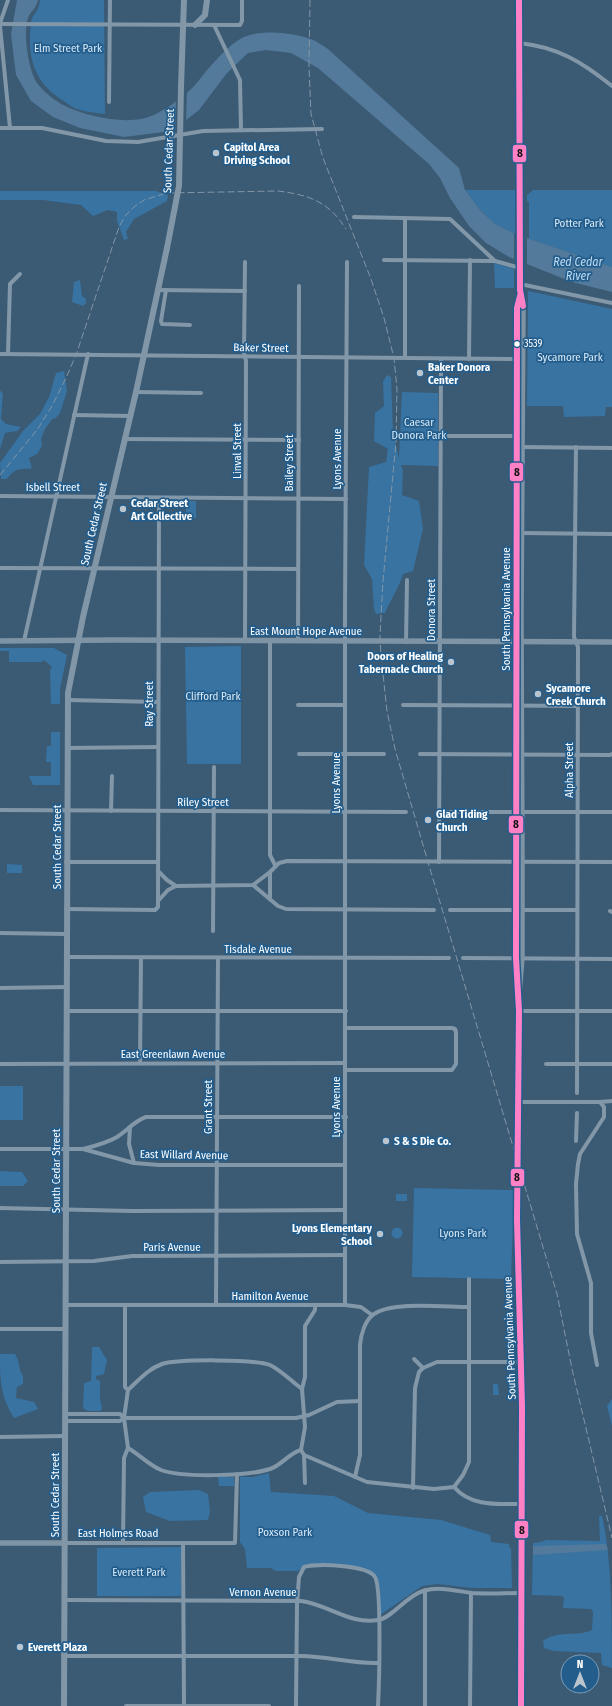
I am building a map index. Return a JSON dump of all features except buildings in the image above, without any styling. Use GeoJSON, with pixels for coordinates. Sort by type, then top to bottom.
{"type":"FeatureCollection","features":[{"type":"Feature","properties":{"kind":"main road","name":"South Cedar Street"},"geometry":{"type":"LineString","coordinates":[[64,1706],[66,862],[68,700],[70,680],[78,641],[144,356],[179,186],[184,0]]}},
{"type":"Feature","properties":{"kind":"main road"},"geometry":{"type":"LineString","coordinates":[[195,25],[206,15],[207,0]]}},
{"type":"Feature","properties":{"kind":"main road","name":"South Pennsylvania Avenue"},"geometry":{"type":"LineString","coordinates":[[519,0],[521,236],[520,296],[517,308],[520,359],[518,642],[520,706],[519,1119],[517,1254],[521,1362],[521,1706]]}},
{"type":"Feature","properties":{"kind":"main road","name":"East Mount Hope Avenue"},"geometry":{"type":"LineString","coordinates":[[0,641],[612,642]]}},
{"type":"Feature","properties":{"kind":"main road","name":"East Holmes Road"},"geometry":{"type":"LineString","coordinates":[[0,1543],[64,1543]]}},
{"type":"Feature","properties":{"kind":"street"},"geometry":{"type":"LineString","coordinates":[[8,0],[0,24],[10,128]]}},
{"type":"Feature","properties":{"kind":"street"},"geometry":{"type":"LineString","coordinates":[[109,102],[110,0]]}},
{"type":"Feature","properties":{"kind":"street"},"geometry":{"type":"LineString","coordinates":[[0,24],[240,25],[242,18],[242,0]]}},
{"type":"Feature","properties":{"kind":"street"},"geometry":{"type":"LineString","coordinates":[[214,25],[241,86],[241,130]]}},
{"type":"Feature","properties":{"kind":"street"},"geometry":{"type":"LineString","coordinates":[[519,43],[559,52],[586,65],[612,86]]}},
{"type":"Feature","properties":{"kind":"street"},"geometry":{"type":"LineString","coordinates":[[0,128],[42,128],[106,141],[130,142],[155,140],[197,131],[322,129]]}},
{"type":"Feature","properties":{"kind":"street"},"geometry":{"type":"LineString","coordinates":[[354,218],[450,219],[495,261]]}},
{"type":"Feature","properties":{"kind":"street"},"geometry":{"type":"LineString","coordinates":[[404,358],[406,218]]}},
{"type":"Feature","properties":{"kind":"street"},"geometry":{"type":"LineString","coordinates":[[384,260],[470,260],[495,261],[520,265]]}},
{"type":"Feature","properties":{"kind":"street"},"geometry":{"type":"LineString","coordinates":[[469,359],[470,260]]}},
{"type":"Feature","properties":{"kind":"street","name":"Linval Street"},"geometry":{"type":"LineString","coordinates":[[245,262],[245,641]]}},
{"type":"Feature","properties":{"kind":"street","name":"Lyons Avenue"},"geometry":{"type":"LineString","coordinates":[[345,1305],[345,641],[347,262]]}},
{"type":"Feature","properties":{"kind":"street"},"geometry":{"type":"LineString","coordinates":[[8,354],[10,284],[20,274]]}},
{"type":"Feature","properties":{"kind":"street"},"geometry":{"type":"LineString","coordinates":[[520,284],[612,303]]}},
{"type":"Feature","properties":{"kind":"street","name":"Bailey Street"},"geometry":{"type":"LineString","coordinates":[[298,641],[299,286]]}},
{"type":"Feature","properties":{"kind":"street"},"geometry":{"type":"LineString","coordinates":[[157,290],[245,291]]}},
{"type":"Feature","properties":{"kind":"street"},"geometry":{"type":"LineString","coordinates":[[166,290],[161,320],[162,324],[190,325]]}},
{"type":"Feature","properties":{"kind":"street","name":"Baker Street"},"geometry":{"type":"LineString","coordinates":[[0,354],[520,359]]}},
{"type":"Feature","properties":{"kind":"street"},"geometry":{"type":"LineString","coordinates":[[24,641],[88,354]]}},
{"type":"Feature","properties":{"kind":"street","name":"Donora Street"},"geometry":{"type":"LineString","coordinates":[[439,862],[441,358]]}},
{"type":"Feature","properties":{"kind":"street"},"geometry":{"type":"LineString","coordinates":[[136,392],[201,393]]}},
{"type":"Feature","properties":{"kind":"street"},"geometry":{"type":"LineString","coordinates":[[74,415],[130,416]]}},
{"type":"Feature","properties":{"kind":"street"},"geometry":{"type":"LineString","coordinates":[[441,436],[519,436]]}},
{"type":"Feature","properties":{"kind":"street"},"geometry":{"type":"LineString","coordinates":[[124,439],[299,440]]}},
{"type":"Feature","properties":{"kind":"street"},"geometry":{"type":"LineString","coordinates":[[519,447],[612,448]]}},
{"type":"Feature","properties":{"kind":"street","name":"Alpha Street"},"geometry":{"type":"LineString","coordinates":[[576,447],[574,637],[578,647],[577,1093]]}},
{"type":"Feature","properties":{"kind":"street","name":"Isbell Street"},"geometry":{"type":"LineString","coordinates":[[0,496],[346,500]]}},
{"type":"Feature","properties":{"kind":"street","name":"Ray Street"},"geometry":{"type":"LineString","coordinates":[[66,909],[157,909],[159,498]]}},
{"type":"Feature","properties":{"kind":"street"},"geometry":{"type":"LineString","coordinates":[[519,533],[612,534]]}},
{"type":"Feature","properties":{"kind":"street"},"geometry":{"type":"LineString","coordinates":[[0,568],[298,569]]}},
{"type":"Feature","properties":{"kind":"street"},"geometry":{"type":"LineString","coordinates":[[406,642],[407,580]]}},
{"type":"Feature","properties":{"kind":"street"},"geometry":{"type":"LineString","coordinates":[[270,642],[270,855],[275,865]]}},
{"type":"Feature","properties":{"kind":"street"},"geometry":{"type":"LineString","coordinates":[[68,700],[158,702]]}},
{"type":"Feature","properties":{"kind":"street"},"geometry":{"type":"LineString","coordinates":[[298,705],[345,705]]}},
{"type":"Feature","properties":{"kind":"street"},"geometry":{"type":"LineString","coordinates":[[403,705],[578,706]]}},
{"type":"Feature","properties":{"kind":"street"},"geometry":{"type":"LineString","coordinates":[[67,748],[158,747]]}},
{"type":"Feature","properties":{"kind":"street"},"geometry":{"type":"LineString","coordinates":[[299,754],[384,754]]}},
{"type":"Feature","properties":{"kind":"street"},"geometry":{"type":"LineString","coordinates":[[420,754],[612,754]]}},
{"type":"Feature","properties":{"kind":"street"},"geometry":{"type":"LineString","coordinates":[[213,931],[214,767]]}},
{"type":"Feature","properties":{"kind":"street"},"geometry":{"type":"LineString","coordinates":[[111,811],[112,776]]}},
{"type":"Feature","properties":{"kind":"street","name":"Riley Street"},"geometry":{"type":"LineString","coordinates":[[0,810],[406,812]]}},
{"type":"Feature","properties":{"kind":"street"},"geometry":{"type":"LineString","coordinates":[[439,812],[612,812]]}},
{"type":"Feature","properties":{"kind":"street"},"geometry":{"type":"LineString","coordinates":[[158,901],[168,890],[176,886],[253,885],[270,872],[275,865],[287,861],[612,862]]}},
{"type":"Feature","properties":{"kind":"street"},"geometry":{"type":"LineString","coordinates":[[66,862],[158,862]]}},
{"type":"Feature","properties":{"kind":"street"},"geometry":{"type":"LineString","coordinates":[[158,871],[176,886]]}},
{"type":"Feature","properties":{"kind":"street"},"geometry":{"type":"LineString","coordinates":[[270,872],[270,899]]}},
{"type":"Feature","properties":{"kind":"street"},"geometry":{"type":"LineString","coordinates":[[253,885],[278,906],[286,909],[434,910]]}},
{"type":"Feature","properties":{"kind":"street"},"geometry":{"type":"LineString","coordinates":[[450,910],[577,910]]}},
{"type":"Feature","properties":{"kind":"street"},"geometry":{"type":"LineString","coordinates":[[0,934],[66,934]]}},
{"type":"Feature","properties":{"kind":"street","name":"Tisdale Avenue"},"geometry":{"type":"LineString","coordinates":[[66,957],[449,958]]}},
{"type":"Feature","properties":{"kind":"street"},"geometry":{"type":"LineString","coordinates":[[140,1063],[141,958]]}},
{"type":"Feature","properties":{"kind":"street","name":"Grant Street"},"geometry":{"type":"LineString","coordinates":[[216,1304],[218,958]]}},
{"type":"Feature","properties":{"kind":"street"},"geometry":{"type":"LineString","coordinates":[[463,958],[612,959]]}},
{"type":"Feature","properties":{"kind":"street"},"geometry":{"type":"LineString","coordinates":[[0,988],[66,987]]}},
{"type":"Feature","properties":{"kind":"street"},"geometry":{"type":"LineString","coordinates":[[66,1011],[346,1011]]}},
{"type":"Feature","properties":{"kind":"street"},"geometry":{"type":"LineString","coordinates":[[519,1011],[612,1011]]}},
{"type":"Feature","properties":{"kind":"street"},"geometry":{"type":"LineString","coordinates":[[346,1028],[455,1029],[456,1032],[455,1067],[452,1070],[346,1070]]}},
{"type":"Feature","properties":{"kind":"street","name":"East Greenlawn Avenue"},"geometry":{"type":"LineString","coordinates":[[0,1064],[346,1063]]}},
{"type":"Feature","properties":{"kind":"street"},"geometry":{"type":"LineString","coordinates":[[546,1064],[612,1064]]}},
{"type":"Feature","properties":{"kind":"street"},"geometry":{"type":"LineString","coordinates":[[518,1102],[612,1101]]}},
{"type":"Feature","properties":{"kind":"street"},"geometry":{"type":"LineString","coordinates":[[598,1365],[591,1333],[591,1283],[577,1234],[576,1184],[580,1154],[604,1117],[604,1107],[600,1102]]}},
{"type":"Feature","properties":{"kind":"street"},"geometry":{"type":"LineString","coordinates":[[576,1141],[577,1112]]}},
{"type":"Feature","properties":{"kind":"street"},"geometry":{"type":"LineString","coordinates":[[83,1149],[110,1140],[130,1127],[136,1120],[146,1117],[346,1117]]}},
{"type":"Feature","properties":{"kind":"street"},"geometry":{"type":"LineString","coordinates":[[130,1127],[129,1144],[134,1163]]}},
{"type":"Feature","properties":{"kind":"street","name":"East Willard Avenue"},"geometry":{"type":"LineString","coordinates":[[0,1149],[83,1149],[134,1163],[159,1165],[345,1165]]}},
{"type":"Feature","properties":{"kind":"street"},"geometry":{"type":"LineString","coordinates":[[0,1208],[345,1210]]}},
{"type":"Feature","properties":{"kind":"street","name":"Paris Avenue"},"geometry":{"type":"LineString","coordinates":[[0,1262],[104,1261],[132,1256],[344,1255]]}},
{"type":"Feature","properties":{"kind":"street"},"geometry":{"type":"LineString","coordinates":[[304,1455],[355,1477],[382,1484],[434,1489],[454,1487],[463,1475],[469,1462],[469,1279]]}},
{"type":"Feature","properties":{"kind":"street","name":"Hamilton Avenue"},"geometry":{"type":"LineString","coordinates":[[65,1305],[345,1305],[361,1307],[372,1315]]}},
{"type":"Feature","properties":{"kind":"street"},"geometry":{"type":"LineString","coordinates":[[125,1305],[124,1387],[128,1390]]}},
{"type":"Feature","properties":{"kind":"street"},"geometry":{"type":"LineString","coordinates":[[305,1483],[304,1455],[301,1450],[305,1427],[302,1389],[305,1377],[305,1326],[315,1310],[316,1305]]}},
{"type":"Feature","properties":{"kind":"street"},"geometry":{"type":"LineString","coordinates":[[355,1477],[360,1455],[360,1339],[364,1328],[372,1315],[393,1307],[469,1307]]}},
{"type":"Feature","properties":{"kind":"street"},"geometry":{"type":"LineString","coordinates":[[0,1328],[65,1329]]}},
{"type":"Feature","properties":{"kind":"street"},"geometry":{"type":"LineString","coordinates":[[414,1359],[423,1368]]}},
{"type":"Feature","properties":{"kind":"street"},"geometry":{"type":"LineString","coordinates":[[123,1543],[124,1458],[128,1448],[124,1418],[128,1390],[153,1368],[162,1364],[179,1361],[251,1361],[264,1363],[277,1369],[302,1389]]}},
{"type":"Feature","properties":{"kind":"street"},"geometry":{"type":"LineString","coordinates":[[413,1488],[415,1388],[417,1377],[423,1368],[436,1362],[521,1362]]}},
{"type":"Feature","properties":{"kind":"street"},"geometry":{"type":"LineString","coordinates":[[65,1417],[120,1421],[124,1418],[296,1418],[305,1416],[337,1402],[360,1401]]}},
{"type":"Feature","properties":{"kind":"street"},"geometry":{"type":"LineString","coordinates":[[65,1417],[120,1414],[124,1418]]}},
{"type":"Feature","properties":{"kind":"street"},"geometry":{"type":"LineString","coordinates":[[0,1436],[65,1436]]}},
{"type":"Feature","properties":{"kind":"street"},"geometry":{"type":"LineString","coordinates":[[128,1448],[155,1467],[175,1474],[254,1473],[275,1467],[292,1454],[301,1450]]}},
{"type":"Feature","properties":{"kind":"street","name":"East Holmes Road"},"geometry":{"type":"LineString","coordinates":[[64,1543],[235,1542],[237,1474]]}},
{"type":"Feature","properties":{"kind":"street"},"geometry":{"type":"LineString","coordinates":[[454,1487],[464,1496],[480,1502],[522,1504]]}},
{"type":"Feature","properties":{"kind":"street"},"geometry":{"type":"LineString","coordinates":[[183,1543],[184,1706]]}},
{"type":"Feature","properties":{"kind":"street"},"geometry":{"type":"LineString","coordinates":[[296,1706],[297,1600],[300,1572],[304,1567],[317,1565],[362,1569],[375,1577],[377,1588],[378,1620],[378,1706]]}},
{"type":"Feature","properties":{"kind":"street"},"geometry":{"type":"LineString","coordinates":[[378,1620],[386,1617],[411,1596],[425,1590],[443,1589],[471,1593],[521,1593]]}},
{"type":"Feature","properties":{"kind":"street"},"geometry":{"type":"LineString","coordinates":[[425,1590],[425,1706]]}},
{"type":"Feature","properties":{"kind":"street"},"geometry":{"type":"LineString","coordinates":[[470,1706],[471,1593]]}},
{"type":"Feature","properties":{"kind":"street","name":"Vernon Avenue"},"geometry":{"type":"LineString","coordinates":[[64,1600],[297,1600],[312,1603],[350,1618],[378,1620]]}},
{"type":"Feature","properties":{"kind":"street"},"geometry":{"type":"LineString","coordinates":[[63,1656],[296,1656],[326,1657],[362,1663],[378,1663]]}},
{"type":"Feature","properties":{"kind":"street"},"geometry":{"type":"LineString","coordinates":[[126,1706],[269,1706]]}},
{"type":"Feature","properties":{"kind":"green space","name":"Elm Street Park"},"geometry":{"type":"Polygon","coordinates":[[[40,0],[104,0],[105,114],[87,112],[74,108],[54,94],[45,86],[39,77],[34,68],[30,46],[30,34],[31,22],[40,0]]]}},
{"type":"Feature","properties":{"kind":"green space"},"geometry":{"type":"Polygon","coordinates":[[[465,190],[515,190],[515,234],[495,224],[481,211],[465,190]]]}},
{"type":"Feature","properties":{"kind":"green space","name":"Potter Park"},"geometry":{"type":"Polygon","coordinates":[[[533,190],[612,190],[612,267],[529,239],[529,202],[527,201],[527,195],[533,190]]]}},
{"type":"Feature","properties":{"kind":"green space"},"geometry":{"type":"Polygon","coordinates":[[[0,191],[156,191],[168,195],[167,201],[134,219],[126,232],[128,239],[124,240],[117,221],[117,212],[108,210],[93,216],[81,205],[43,200],[0,200],[0,191]]]}},
{"type":"Feature","properties":{"kind":"green space"},"geometry":{"type":"Polygon","coordinates":[[[494,263],[514,269],[514,288],[495,288],[494,263]]]}},
{"type":"Feature","properties":{"kind":"green space"},"geometry":{"type":"Polygon","coordinates":[[[80,280],[82,296],[86,299],[86,303],[83,306],[72,302],[74,282],[80,280]]]}},
{"type":"Feature","properties":{"kind":"green space","name":"Sycamore Park"},"geometry":{"type":"Polygon","coordinates":[[[528,291],[612,309],[612,407],[606,407],[605,416],[564,417],[563,406],[527,406],[528,291]]]}},
{"type":"Feature","properties":{"kind":"green space"},"geometry":{"type":"Polygon","coordinates":[[[64,371],[67,391],[60,413],[56,418],[52,419],[45,429],[41,439],[42,446],[37,454],[29,458],[32,468],[18,470],[11,474],[7,479],[1,479],[0,463],[23,431],[40,414],[49,397],[56,373],[64,371]]]}},
{"type":"Feature","properties":{"kind":"green space","name":"Caesar Donora Park"},"geometry":{"type":"Polygon","coordinates":[[[387,375],[391,377],[393,433],[399,458],[402,392],[438,393],[438,466],[401,465],[403,471],[402,495],[419,501],[423,529],[413,571],[403,574],[385,613],[376,614],[374,609],[372,579],[364,565],[369,467],[386,462],[388,449],[374,441],[375,413],[384,406],[383,382],[387,375]]]}},
{"type":"Feature","properties":{"kind":"green space"},"geometry":{"type":"Polygon","coordinates":[[[0,390],[3,394],[1,419],[6,424],[21,427],[17,431],[5,433],[0,449],[0,390]]]}},
{"type":"Feature","properties":{"kind":"green space"},"geometry":{"type":"Polygon","coordinates":[[[186,501],[196,501],[196,518],[186,518],[186,501]]]}},
{"type":"Feature","properties":{"kind":"green space","name":"Clifford Park"},"geometry":{"type":"Polygon","coordinates":[[[241,646],[241,764],[187,764],[185,647],[241,646]]]}},
{"type":"Feature","properties":{"kind":"green space"},"geometry":{"type":"Polygon","coordinates":[[[0,648],[54,648],[67,655],[60,689],[60,704],[51,704],[50,670],[52,667],[44,660],[42,662],[9,662],[9,651],[0,651],[0,648]]]}},
{"type":"Feature","properties":{"kind":"green space"},"geometry":{"type":"Polygon","coordinates":[[[51,732],[60,732],[60,785],[33,785],[29,776],[51,776],[51,762],[46,762],[47,746],[51,746],[51,732]]]}},
{"type":"Feature","properties":{"kind":"green space"},"geometry":{"type":"Polygon","coordinates":[[[7,864],[22,865],[22,873],[7,873],[7,864]]]}},
{"type":"Feature","properties":{"kind":"green space"},"geometry":{"type":"Polygon","coordinates":[[[0,1086],[23,1086],[23,1120],[0,1120],[0,1086]]]}},
{"type":"Feature","properties":{"kind":"green space"},"geometry":{"type":"Polygon","coordinates":[[[0,1171],[22,1172],[28,1181],[23,1186],[0,1186],[0,1171]]]}},
{"type":"Feature","properties":{"kind":"green space","name":"Lyons Park"},"geometry":{"type":"Polygon","coordinates":[[[414,1188],[514,1190],[511,1279],[412,1277],[414,1188]]]}},
{"type":"Feature","properties":{"kind":"green space"},"geometry":{"type":"Polygon","coordinates":[[[396,1194],[407,1194],[407,1201],[396,1201],[396,1194]]]}},
{"type":"Feature","properties":{"kind":"green space"},"geometry":{"type":"Polygon","coordinates":[[[395,1228],[399,1228],[401,1229],[401,1237],[395,1238],[392,1235],[392,1231],[395,1228]]]}},
{"type":"Feature","properties":{"kind":"green space"},"geometry":{"type":"Polygon","coordinates":[[[92,1347],[99,1347],[107,1360],[104,1374],[96,1376],[96,1379],[100,1381],[101,1411],[88,1411],[83,1408],[84,1383],[91,1381],[92,1347]]]}},
{"type":"Feature","properties":{"kind":"green space"},"geometry":{"type":"Polygon","coordinates":[[[0,1354],[15,1354],[23,1376],[23,1384],[17,1387],[16,1398],[34,1402],[38,1409],[14,1418],[9,1410],[3,1394],[0,1372],[0,1354]]]}},
{"type":"Feature","properties":{"kind":"green space"},"geometry":{"type":"Polygon","coordinates":[[[493,1384],[498,1384],[499,1395],[493,1395],[493,1384]]]}},
{"type":"Feature","properties":{"kind":"green space"},"geometry":{"type":"Polygon","coordinates":[[[612,1399],[612,1426],[607,1406],[612,1399]]]}},
{"type":"Feature","properties":{"kind":"green space","name":"Poxson Park"},"geometry":{"type":"Polygon","coordinates":[[[269,1473],[271,1492],[334,1496],[368,1513],[441,1520],[490,1535],[491,1542],[509,1544],[509,1547],[511,1548],[512,1588],[472,1588],[438,1584],[422,1586],[380,1615],[380,1595],[378,1582],[371,1572],[365,1569],[306,1565],[298,1571],[276,1571],[271,1568],[247,1568],[245,1549],[240,1542],[240,1477],[253,1477],[269,1473]]]}},
{"type":"Feature","properties":{"kind":"green space"},"geometry":{"type":"Polygon","coordinates":[[[218,1477],[234,1477],[234,1486],[219,1486],[218,1477]]]}},
{"type":"Feature","properties":{"kind":"green space"},"geometry":{"type":"Polygon","coordinates":[[[199,1490],[208,1494],[210,1512],[208,1520],[170,1521],[146,1512],[143,1497],[150,1492],[199,1490]]]}},
{"type":"Feature","properties":{"kind":"green space"},"geometry":{"type":"Polygon","coordinates":[[[599,1516],[602,1516],[610,1571],[612,1668],[602,1665],[601,1653],[554,1651],[544,1648],[543,1641],[548,1638],[592,1630],[593,1612],[591,1609],[563,1608],[564,1598],[562,1596],[532,1595],[533,1543],[546,1540],[600,1541],[599,1516]]]}},
{"type":"Feature","properties":{"kind":"green space","name":"Everett Park"},"geometry":{"type":"Polygon","coordinates":[[[181,1547],[181,1596],[97,1596],[97,1548],[181,1547]]]}},
{"type":"Feature","properties":{"kind":"water","name":"Red Cedar River"},"geometry":{"type":"Polygon","coordinates":[[[17,0],[38,0],[28,18],[26,33],[27,51],[31,69],[37,83],[57,102],[73,110],[102,118],[132,120],[154,115],[188,92],[222,54],[238,40],[244,37],[257,33],[282,33],[315,41],[328,49],[459,168],[465,190],[481,211],[495,224],[515,234],[612,267],[612,292],[572,282],[509,257],[486,243],[469,226],[450,198],[440,178],[429,164],[318,68],[291,53],[266,50],[248,53],[227,73],[199,110],[172,131],[124,137],[80,128],[53,117],[31,101],[16,75],[11,34],[17,0]]]}},
{"type":"Feature","properties":{"kind":"water"},"geometry":{"type":"Polygon","coordinates":[[[606,1544],[608,1550],[533,1555],[533,1546],[606,1544]]]}},
{"type":"Feature","properties":{"kind":"pier"},"geometry":{"type":"Polygon","coordinates":[[[187,90],[186,122],[175,131],[176,99],[187,90]]]}},
{"type":"Feature","properties":{"kind":"pier"},"geometry":{"type":"Polygon","coordinates":[[[514,233],[527,238],[527,265],[514,261],[514,233]]]}},
{"type":"Feature","properties":{"kind":"railway"},"geometry":{"type":"LineString","coordinates":[[310,0],[309,67],[311,114],[323,158],[371,279],[384,318],[394,358],[397,389],[396,442],[383,581],[380,635],[387,711],[395,749],[557,1294],[572,1369],[612,1538]]}},
{"type":"Feature","properties":{"kind":"railway"},"geometry":{"type":"LineString","coordinates":[[0,475],[37,430],[52,406],[76,355],[119,227],[125,216],[134,207],[144,200],[167,193],[278,191],[300,195],[318,201],[333,212],[346,229]]}},
{"type":"Feature","properties":{"kind":"transit line","name":"8"},"geometry":{"type":"LineString","coordinates":[[519,0],[520,290],[523,306]]}},
{"type":"Feature","properties":{"kind":"transit line","name":"8"},"geometry":{"type":"LineString","coordinates":[[520,296],[517,308],[516,958],[519,1011],[517,1219],[522,1406],[521,1706]]}},
{"type":"Feature","properties":{"kind":"place","name":"Capitol Area Driving School"},"geometry":{"type":"Point","coordinates":[216,153]}},
{"type":"Feature","properties":{"kind":"place","name":"3539"},"geometry":{"type":"Point","coordinates":[517,344]}},
{"type":"Feature","properties":{"kind":"place","name":"Baker Donora Center"},"geometry":{"type":"Point","coordinates":[420,373]}},
{"type":"Feature","properties":{"kind":"place","name":"Cedar Street Art Collective"},"geometry":{"type":"Point","coordinates":[123,509]}},
{"type":"Feature","properties":{"kind":"place","name":"Doors of Healing Tabernacle Church"},"geometry":{"type":"Point","coordinates":[451,662]}},
{"type":"Feature","properties":{"kind":"place","name":"Sycamore Creek Church"},"geometry":{"type":"Point","coordinates":[538,694]}},
{"type":"Feature","properties":{"kind":"place","name":"Glad Tiding Church"},"geometry":{"type":"Point","coordinates":[428,820]}},
{"type":"Feature","properties":{"kind":"place","name":"S & S Die Co."},"geometry":{"type":"Point","coordinates":[386,1141]}},
{"type":"Feature","properties":{"kind":"place","name":"Lyons Elementary School"},"geometry":{"type":"Point","coordinates":[380,1234]}},
{"type":"Feature","properties":{"kind":"place","name":"Everett Plaza"},"geometry":{"type":"Point","coordinates":[20,1647]}}]}
